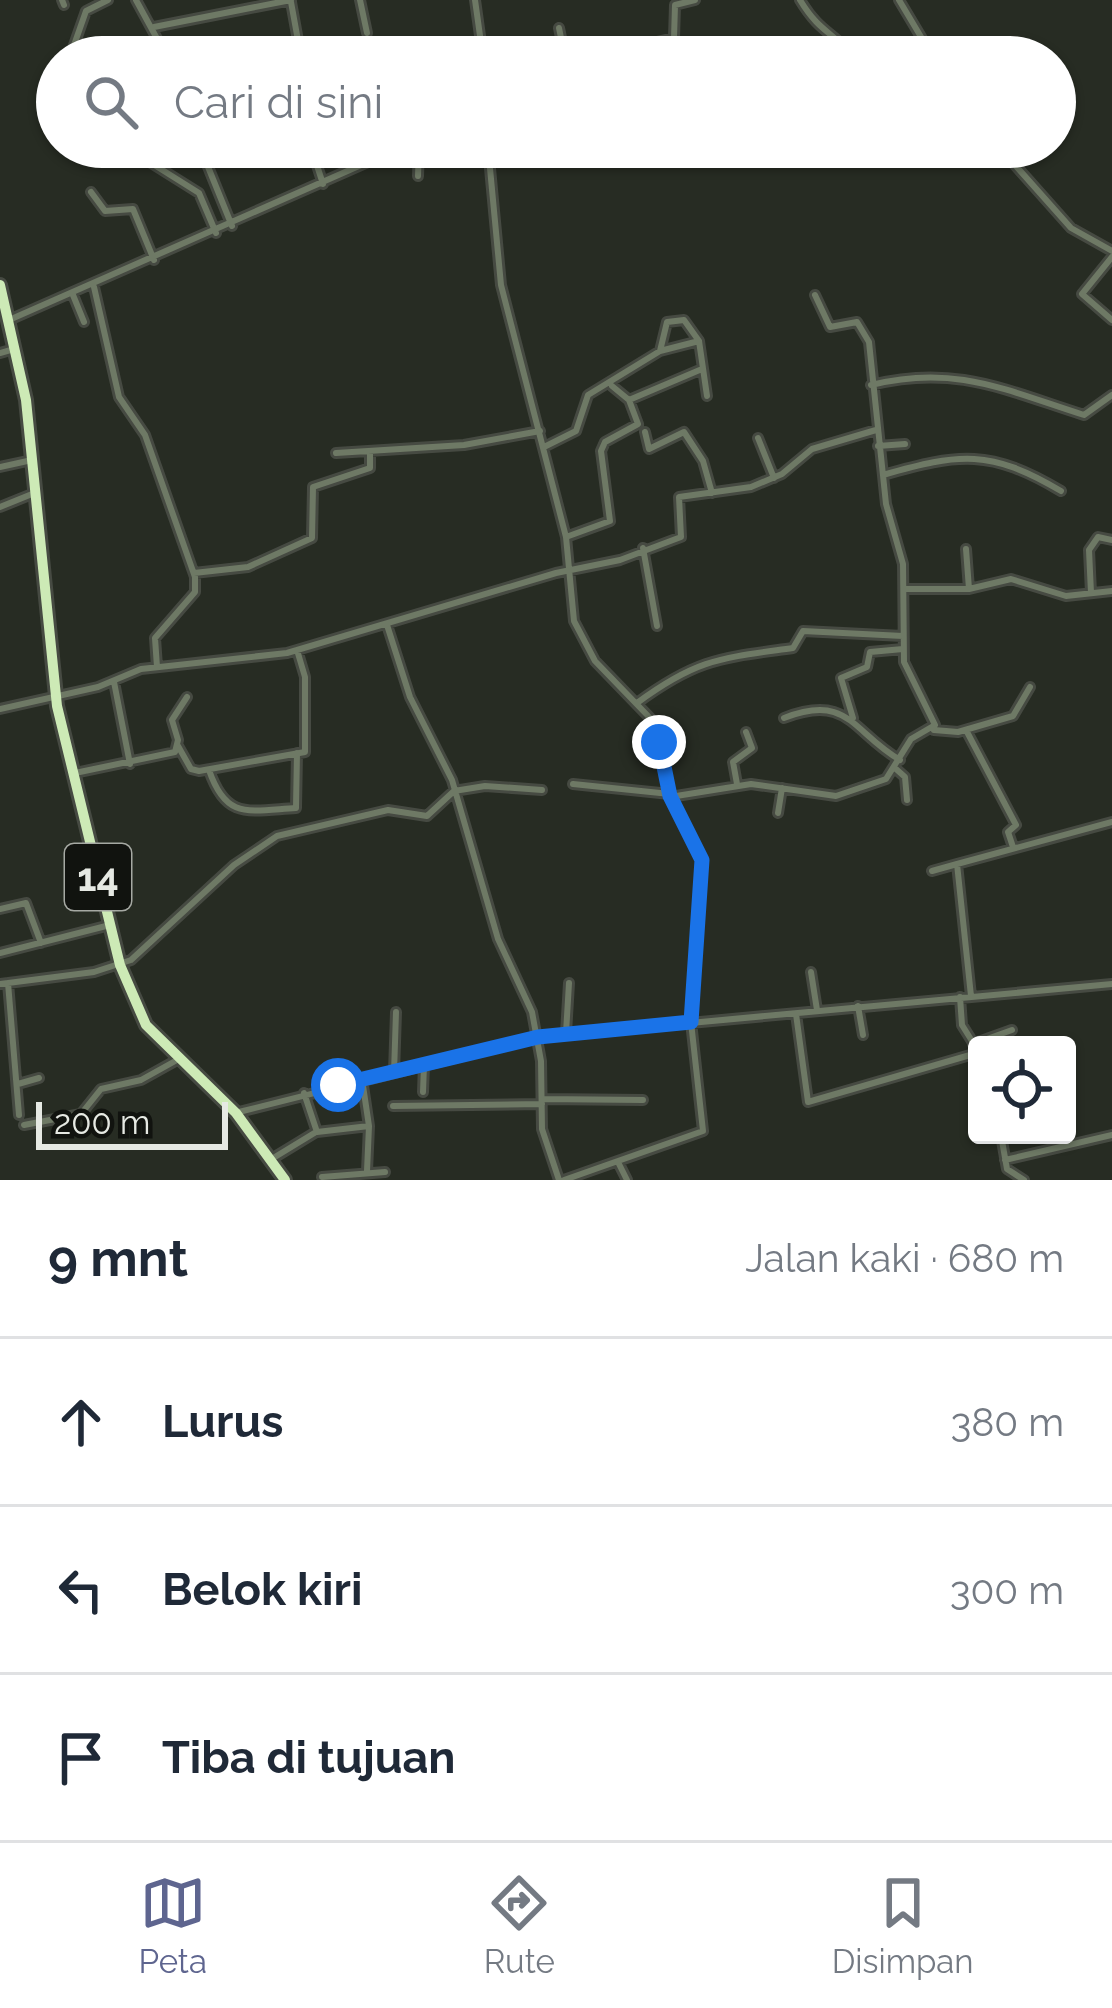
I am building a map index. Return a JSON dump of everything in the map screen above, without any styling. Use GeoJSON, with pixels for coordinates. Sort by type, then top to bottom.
{"type":"FeatureCollection","features":[{"type":"Feature","properties":{"kind":"highway","name":"14"},"geometry":{"type":"LineString","coordinates":[[0,285],[17,347],[34,459],[55,694],[120,965],[136,1009],[177,1060],[236,1113],[285,1180]]}},
{"type":"Feature","properties":{"kind":"street"},"geometry":{"type":"LineString","coordinates":[[77,36],[86,10],[108,0]]}},
{"type":"Feature","properties":{"kind":"street"},"geometry":{"type":"LineString","coordinates":[[136,0],[158,36]]}},
{"type":"Feature","properties":{"kind":"street"},"geometry":{"type":"LineString","coordinates":[[360,0],[367,33]]}},
{"type":"Feature","properties":{"kind":"street"},"geometry":{"type":"LineString","coordinates":[[476,0],[480,36]]}},
{"type":"Feature","properties":{"kind":"street"},"geometry":{"type":"LineString","coordinates":[[674,36],[674,3],[695,0]]}},
{"type":"Feature","properties":{"kind":"street"},"geometry":{"type":"LineString","coordinates":[[800,0],[819,31],[831,36]]}},
{"type":"Feature","properties":{"kind":"street"},"geometry":{"type":"LineString","coordinates":[[899,0],[920,36]]}},
{"type":"Feature","properties":{"kind":"street"},"geometry":{"type":"LineString","coordinates":[[154,27],[291,1],[298,36]]}},
{"type":"Feature","properties":{"kind":"street"},"geometry":{"type":"LineString","coordinates":[[559,28],[561,36]]}},
{"type":"Feature","properties":{"kind":"street"},"geometry":{"type":"LineString","coordinates":[[159,168],[199,193],[216,233]]}},
{"type":"Feature","properties":{"kind":"street"},"geometry":{"type":"LineString","coordinates":[[209,168],[232,226]]}},
{"type":"Feature","properties":{"kind":"street"},"geometry":{"type":"LineString","coordinates":[[317,168],[323,184]]}},
{"type":"Feature","properties":{"kind":"street"},"geometry":{"type":"LineString","coordinates":[[9,320],[94,287],[357,168]]}},
{"type":"Feature","properties":{"kind":"street"},"geometry":{"type":"LineString","coordinates":[[418,168],[418,176]]}},
{"type":"Feature","properties":{"kind":"street"},"geometry":{"type":"LineString","coordinates":[[387,625],[410,697],[454,791],[498,939],[526,997],[538,1037],[544,1141],[562,1180],[704,1132],[691,1022],[702,860],[670,795],[656,730],[638,703],[612,682],[582,639],[568,597],[566,537],[501,285],[490,168]]}},
{"type":"Feature","properties":{"kind":"street"},"geometry":{"type":"LineString","coordinates":[[1018,168],[1071,228],[1112,254],[1082,295],[1112,320]]}},
{"type":"Feature","properties":{"kind":"street"},"geometry":{"type":"LineString","coordinates":[[91,192],[105,211],[133,209],[154,260]]}},
{"type":"Feature","properties":{"kind":"street"},"geometry":{"type":"LineString","coordinates":[[94,287],[119,397],[145,435],[194,573],[195,592],[154,638],[157,668]]}},
{"type":"Feature","properties":{"kind":"street"},"geometry":{"type":"LineString","coordinates":[[73,295],[84,322]]}},
{"type":"Feature","properties":{"kind":"street"},"geometry":{"type":"LineString","coordinates":[[815,296],[831,328],[860,325],[869,342],[878,446],[905,589],[907,671],[935,719],[933,729]]}},
{"type":"Feature","properties":{"kind":"street"},"geometry":{"type":"LineString","coordinates":[[660,351],[672,320],[692,325],[707,396]]}},
{"type":"Feature","properties":{"kind":"street"},"geometry":{"type":"LineString","coordinates":[[544,447],[576,430],[583,401],[612,386],[630,367],[660,351],[699,341]]}},
{"type":"Feature","properties":{"kind":"street"},"geometry":{"type":"LineString","coordinates":[[0,353],[17,347]]}},
{"type":"Feature","properties":{"kind":"street"},"geometry":{"type":"LineString","coordinates":[[629,400],[703,369]]}},
{"type":"Feature","properties":{"kind":"street"},"geometry":{"type":"LineString","coordinates":[[871,385],[943,374],[996,384],[1084,415],[1112,395]]}},
{"type":"Feature","properties":{"kind":"street"},"geometry":{"type":"LineString","coordinates":[[566,537],[610,521],[601,451],[605,442],[638,424],[629,400],[612,386]]}},
{"type":"Feature","properties":{"kind":"street"},"geometry":{"type":"LineString","coordinates":[[0,709],[157,668],[297,650],[570,569],[620,560],[681,537],[679,496],[712,494],[774,478],[812,449],[876,430]]}},
{"type":"Feature","properties":{"kind":"street"},"geometry":{"type":"LineString","coordinates":[[336,453],[464,445],[540,431]]}},
{"type":"Feature","properties":{"kind":"street"},"geometry":{"type":"LineString","coordinates":[[645,432],[649,449],[684,432],[703,461],[712,494]]}},
{"type":"Feature","properties":{"kind":"street"},"geometry":{"type":"LineString","coordinates":[[758,438],[774,478]]}},
{"type":"Feature","properties":{"kind":"street"},"geometry":{"type":"LineString","coordinates":[[878,446],[904,444]]}},
{"type":"Feature","properties":{"kind":"street"},"geometry":{"type":"LineString","coordinates":[[194,573],[248,567],[312,538],[313,488],[370,468],[370,452]]}},
{"type":"Feature","properties":{"kind":"street"},"geometry":{"type":"LineString","coordinates":[[883,475],[968,455],[1018,465],[1061,490]]}},
{"type":"Feature","properties":{"kind":"street"},"geometry":{"type":"LineString","coordinates":[[0,467],[34,459]]}},
{"type":"Feature","properties":{"kind":"street"},"geometry":{"type":"LineString","coordinates":[[0,507],[38,491]]}},
{"type":"Feature","properties":{"kind":"street"},"geometry":{"type":"LineString","coordinates":[[1091,594],[1089,550],[1098,537],[1112,540]]}},
{"type":"Feature","properties":{"kind":"street"},"geometry":{"type":"LineString","coordinates":[[643,548],[656,626]]}},
{"type":"Feature","properties":{"kind":"street"},"geometry":{"type":"LineString","coordinates":[[965,549],[969,589]]}},
{"type":"Feature","properties":{"kind":"street"},"geometry":{"type":"LineString","coordinates":[[905,589],[969,589],[1011,579],[1066,596],[1112,591]]}},
{"type":"Feature","properties":{"kind":"street"},"geometry":{"type":"LineString","coordinates":[[638,703],[666,682],[720,656],[793,648],[803,631],[904,636]]}},
{"type":"Feature","properties":{"kind":"street"},"geometry":{"type":"LineString","coordinates":[[904,649],[870,652],[868,666],[841,678],[839,686],[853,718],[898,765],[905,777],[907,800]]}},
{"type":"Feature","properties":{"kind":"street"},"geometry":{"type":"LineString","coordinates":[[187,697],[172,720],[178,746],[192,770],[297,754],[309,746],[305,677],[297,650]]}},
{"type":"Feature","properties":{"kind":"street"},"geometry":{"type":"LineString","coordinates":[[114,682],[130,764]]}},
{"type":"Feature","properties":{"kind":"street"},"geometry":{"type":"LineString","coordinates":[[573,784],[670,795],[737,784],[836,796],[886,779],[910,739],[933,729],[966,730],[1013,716],[1030,687]]}},
{"type":"Feature","properties":{"kind":"street"},"geometry":{"type":"LineString","coordinates":[[784,718],[817,708],[853,718]]}},
{"type":"Feature","properties":{"kind":"street"},"geometry":{"type":"LineString","coordinates":[[966,730],[1016,826],[1008,832],[1014,848]]}},
{"type":"Feature","properties":{"kind":"street"},"geometry":{"type":"LineString","coordinates":[[737,784],[733,762],[752,748],[746,732]]}},
{"type":"Feature","properties":{"kind":"street"},"geometry":{"type":"LineString","coordinates":[[71,773],[174,753],[178,746]]}},
{"type":"Feature","properties":{"kind":"street"},"geometry":{"type":"LineString","coordinates":[[209,770],[219,800],[231,807],[296,808],[297,754]]}},
{"type":"Feature","properties":{"kind":"street"},"geometry":{"type":"LineString","coordinates":[[19,1115],[4,983],[120,965],[142,953],[163,928],[267,841],[388,810],[427,815],[454,791],[484,786],[542,790]]}},
{"type":"Feature","properties":{"kind":"street"},"geometry":{"type":"LineString","coordinates":[[778,813],[782,788]]}},
{"type":"Feature","properties":{"kind":"street"},"geometry":{"type":"LineString","coordinates":[[932,871],[1112,822]]}},
{"type":"Feature","properties":{"kind":"street"},"geometry":{"type":"LineString","coordinates":[[957,864],[971,996]]}},
{"type":"Feature","properties":{"kind":"street"},"geometry":{"type":"LineString","coordinates":[[0,909],[26,903],[40,943]]}},
{"type":"Feature","properties":{"kind":"street"},"geometry":{"type":"LineString","coordinates":[[0,953],[110,925]]}},
{"type":"Feature","properties":{"kind":"street"},"geometry":{"type":"LineString","coordinates":[[811,972],[817,1010]]}},
{"type":"Feature","properties":{"kind":"street"},"geometry":{"type":"LineString","coordinates":[[566,1034],[569,983]]}},
{"type":"Feature","properties":{"kind":"street"},"geometry":{"type":"LineString","coordinates":[[236,1113],[538,1037],[1112,984]]}},
{"type":"Feature","properties":{"kind":"street"},"geometry":{"type":"LineString","coordinates":[[960,997],[962,1024],[969,1036]]}},
{"type":"Feature","properties":{"kind":"street"},"geometry":{"type":"LineString","coordinates":[[858,1006],[862,1035]]}},
{"type":"Feature","properties":{"kind":"street"},"geometry":{"type":"LineString","coordinates":[[394,1073],[396,1012]]}},
{"type":"Feature","properties":{"kind":"street"},"geometry":{"type":"LineString","coordinates":[[795,1012],[808,1102],[968,1052]]}},
{"type":"Feature","properties":{"kind":"street"},"geometry":{"type":"LineString","coordinates":[[1001,1036],[1012,1030]]}},
{"type":"Feature","properties":{"kind":"street"},"geometry":{"type":"LineString","coordinates":[[24,1125],[81,1114],[101,1089],[141,1080],[177,1060]]}},
{"type":"Feature","properties":{"kind":"street"},"geometry":{"type":"LineString","coordinates":[[423,1093],[424,1065]]}},
{"type":"Feature","properties":{"kind":"street"},"geometry":{"type":"LineString","coordinates":[[17,1084],[39,1078]]}},
{"type":"Feature","properties":{"kind":"street"},"geometry":{"type":"LineString","coordinates":[[362,1079],[369,1126],[367,1171]]}},
{"type":"Feature","properties":{"kind":"street"},"geometry":{"type":"LineString","coordinates":[[304,1093],[316,1132]]}},
{"type":"Feature","properties":{"kind":"street"},"geometry":{"type":"LineString","coordinates":[[393,1106],[643,1100]]}},
{"type":"Feature","properties":{"kind":"street"},"geometry":{"type":"LineString","coordinates":[[270,1160],[316,1132],[369,1126]]}},
{"type":"Feature","properties":{"kind":"street"},"geometry":{"type":"LineString","coordinates":[[1005,1160],[1112,1135]]}},
{"type":"Feature","properties":{"kind":"street"},"geometry":{"type":"LineString","coordinates":[[1002,1144],[1009,1172],[1024,1180]]}},
{"type":"Feature","properties":{"kind":"street"},"geometry":{"type":"LineString","coordinates":[[620,1164],[627,1180]]}},
{"type":"Feature","properties":{"kind":"street"},"geometry":{"type":"LineString","coordinates":[[322,1177],[386,1172]]}},
{"type":"Feature","properties":{"kind":"route"},"geometry":{"type":"LineString","coordinates":[[338,1085],[538,1037],[691,1022],[702,860],[670,796],[659,742]]}}]}
